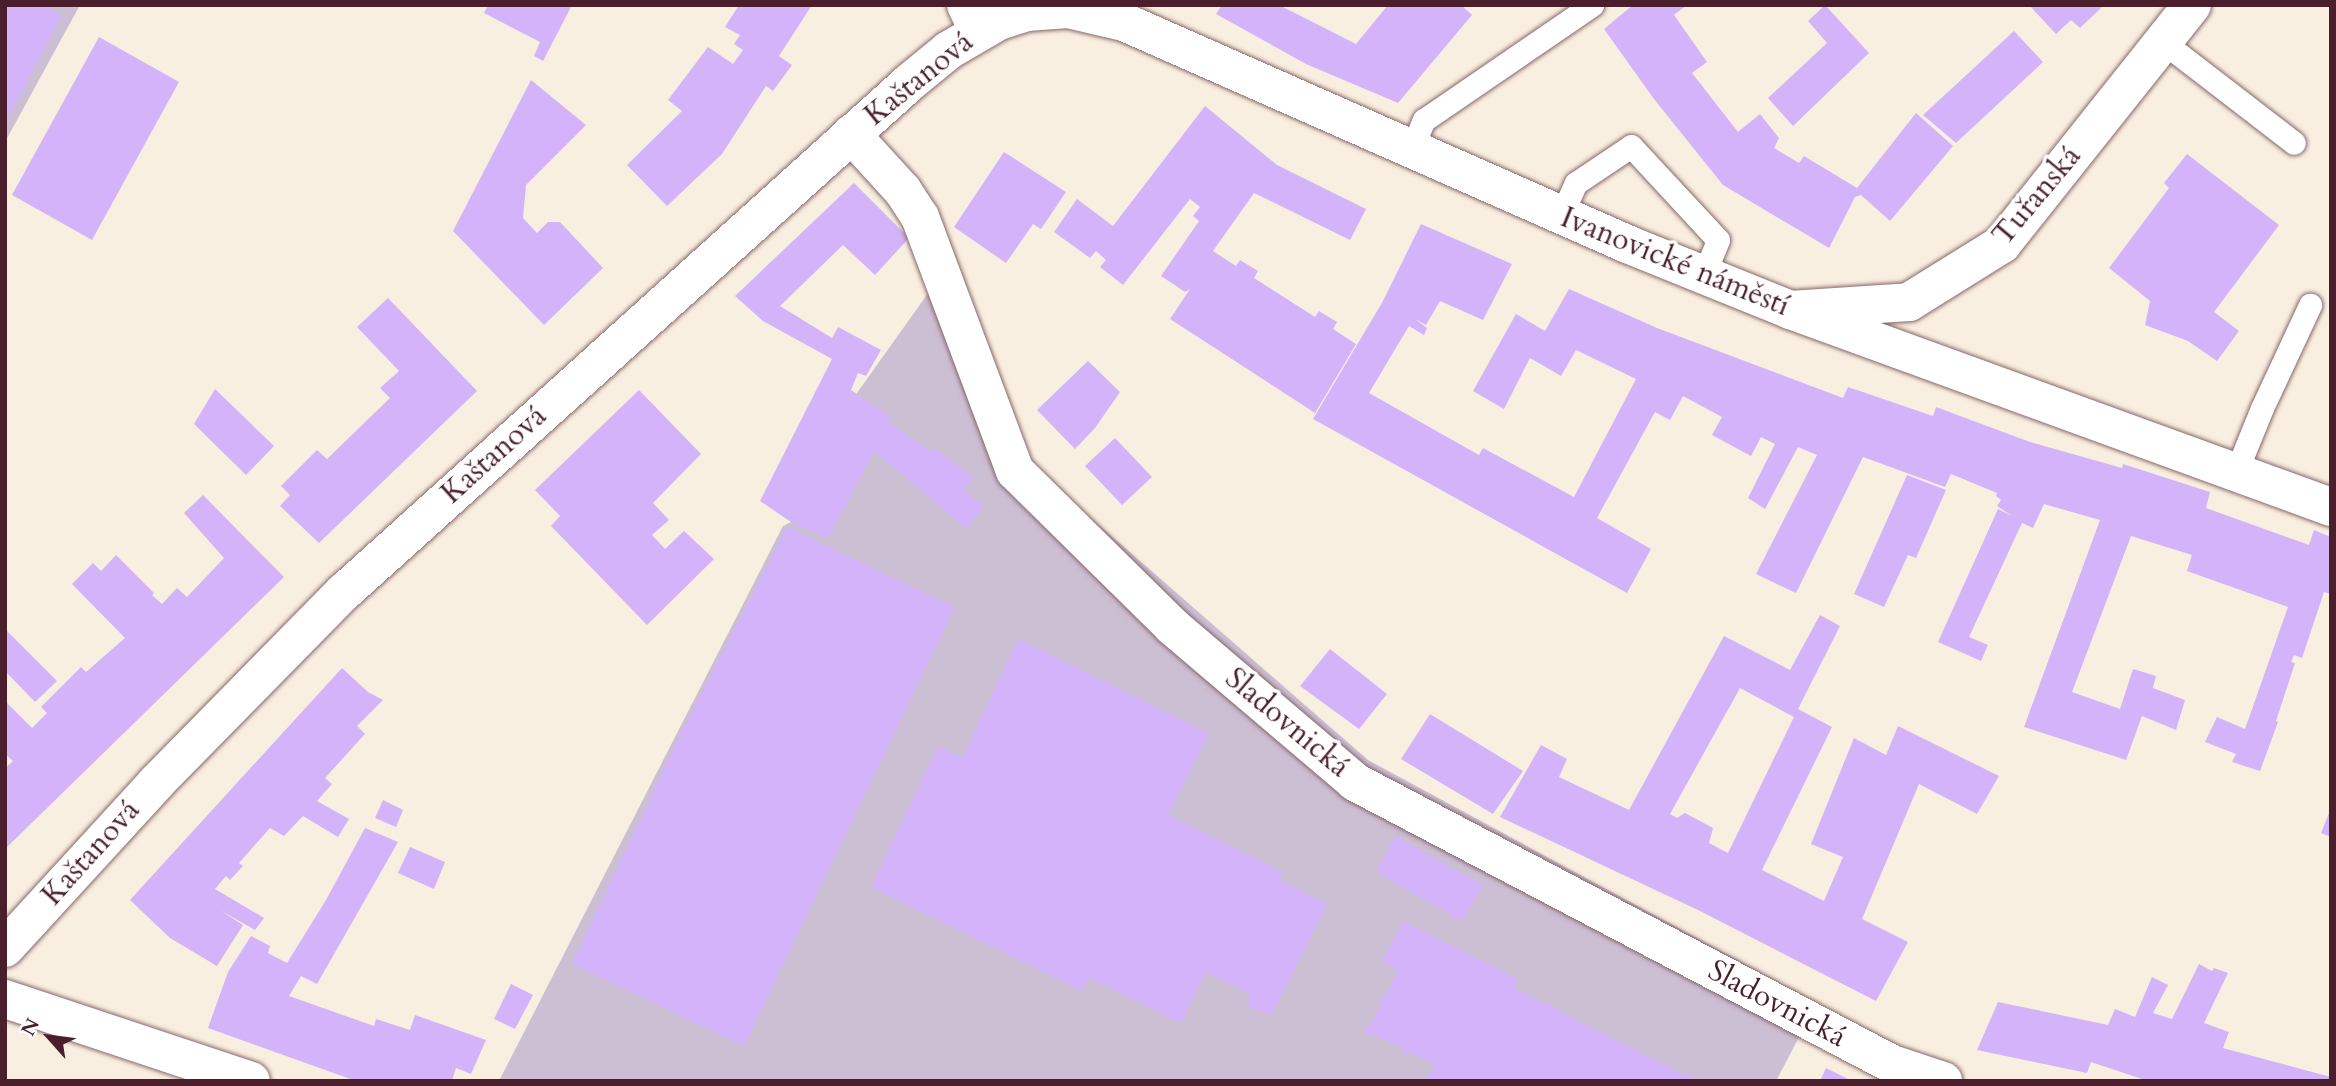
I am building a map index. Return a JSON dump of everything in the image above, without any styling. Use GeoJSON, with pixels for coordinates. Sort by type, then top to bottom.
{"type":"FeatureCollection","features":[{"type":"Feature","properties":{"kind":"main road","name":"Tuřanská"},"geometry":{"type":"LineString","coordinates":[[1790,310],[1909,302],[2003,244],[2192,5]]}},
{"type":"Feature","properties":{"kind":"main road","name":"Ivanovické náměstí"},"geometry":{"type":"LineString","coordinates":[[1026,9],[1068,9],[1124,22],[1561,216],[1790,310],[2331,507]]}},
{"type":"Feature","properties":{"kind":"main road","name":"Kaštanová"},"geometry":{"type":"LineString","coordinates":[[5,948],[165,773],[344,592],[933,63],[972,18],[1026,9]]}},
{"type":"Feature","properties":{"kind":"main road","name":"Sladovnická"},"geometry":{"type":"LineString","coordinates":[[851,134],[903,191],[920,216],[1015,471],[1172,626],[1355,782],[1892,1064],[1943,1081]]}},
{"type":"Feature","properties":{"kind":"main road"},"geometry":{"type":"LineString","coordinates":[[5,999],[251,1081]]}},
{"type":"Feature","properties":{"kind":"lane"},"geometry":{"type":"LineString","coordinates":[[1410,150],[1424,120],[1592,5]]}},
{"type":"Feature","properties":{"kind":"lane"},"geometry":{"type":"LineString","coordinates":[[2163,42],[2294,144]]}},
{"type":"Feature","properties":{"kind":"lane"},"geometry":{"type":"LineString","coordinates":[[1561,216],[1577,183],[1631,146],[1718,240],[1704,275]]}},
{"type":"Feature","properties":{"kind":"lane"},"geometry":{"type":"LineString","coordinates":[[2236,472],[2262,408],[2310,305]]}},
{"type":"Feature","properties":{"kind":"shaded area"},"geometry":{"type":"Polygon","coordinates":[[[5,5],[80,5],[5,142],[5,5]]]}},
{"type":"Feature","properties":{"kind":"shaded area"},"geometry":{"type":"Polygon","coordinates":[[[951,261],[1028,463],[1368,760],[1817,1003],[1776,1081],[499,1081],[783,526],[791,522],[857,393],[951,261]]]}},
{"type":"Feature","properties":{"kind":"building"},"geometry":{"type":"Polygon","coordinates":[[[5,5],[43,5],[62,15],[5,124],[5,5]]]}},
{"type":"Feature","properties":{"kind":"building"},"geometry":{"type":"Polygon","coordinates":[[[488,5],[572,5],[543,61],[534,56],[540,42],[484,13],[488,5]]]}},
{"type":"Feature","properties":{"kind":"building"},"geometry":{"type":"Polygon","coordinates":[[[739,5],[812,5],[779,56],[792,65],[773,91],[766,86],[722,154],[667,206],[627,165],[682,111],[668,100],[708,47],[733,64],[743,50],[734,44],[740,35],[725,27],[739,5]]]}},
{"type":"Feature","properties":{"kind":"building"},"geometry":{"type":"Polygon","coordinates":[[[1222,5],[1279,5],[1356,44],[1388,5],[1461,5],[1472,15],[1398,103],[1306,64],[1216,14],[1222,5]]]}},
{"type":"Feature","properties":{"kind":"building"},"geometry":{"type":"Polygon","coordinates":[[[1633,5],[1687,5],[1674,15],[1707,62],[1692,73],[1738,132],[1760,114],[1779,138],[1774,148],[1799,163],[1804,156],[1857,188],[1916,113],[1953,146],[1890,221],[1861,195],[1855,197],[1829,248],[1723,185],[1654,99],[1604,29],[1633,5]]]}},
{"type":"Feature","properties":{"kind":"building"},"geometry":{"type":"Polygon","coordinates":[[[1825,5],[1869,53],[1793,126],[1768,98],[1827,43],[1808,21],[1825,5]]]}},
{"type":"Feature","properties":{"kind":"building"},"geometry":{"type":"Polygon","coordinates":[[[2029,5],[2104,5],[2080,28],[2071,20],[2056,34],[2029,5]]]}},
{"type":"Feature","properties":{"kind":"building"},"geometry":{"type":"Polygon","coordinates":[[[2014,31],[2043,62],[1956,143],[1923,115],[2014,31]]]}},
{"type":"Feature","properties":{"kind":"building"},"geometry":{"type":"Polygon","coordinates":[[[99,37],[179,82],[92,240],[12,195],[99,37]]]}},
{"type":"Feature","properties":{"kind":"building"},"geometry":{"type":"Polygon","coordinates":[[[531,80],[586,125],[526,185],[523,218],[537,233],[548,222],[560,222],[603,268],[544,325],[453,231],[531,80]]]}},
{"type":"Feature","properties":{"kind":"building"},"geometry":{"type":"Polygon","coordinates":[[[1205,106],[1277,165],[1366,209],[1350,240],[1254,193],[1213,251],[1236,266],[1240,260],[1258,271],[1254,278],[1315,317],[1319,311],[1337,322],[1333,329],[1356,344],[1315,413],[1170,319],[1190,289],[1185,292],[1161,276],[1199,221],[1193,216],[1200,207],[1190,199],[1123,285],[1100,267],[1106,260],[1096,251],[1090,258],[1054,232],[1077,199],[1113,226],[1205,106]]]}},
{"type":"Feature","properties":{"kind":"building"},"geometry":{"type":"Polygon","coordinates":[[[1004,152],[1066,192],[1041,229],[1033,224],[1006,263],[954,227],[1004,152]]]}},
{"type":"Feature","properties":{"kind":"building"},"geometry":{"type":"Polygon","coordinates":[[[2187,154],[2279,225],[2214,312],[2239,331],[2217,361],[2188,341],[2145,325],[2150,301],[2109,268],[2169,188],[2164,183],[2187,154]]]}},
{"type":"Feature","properties":{"kind":"building"},"geometry":{"type":"Polygon","coordinates":[[[854,183],[909,238],[875,275],[843,245],[780,306],[832,338],[838,327],[881,350],[866,376],[858,373],[851,390],[892,418],[890,423],[931,452],[934,448],[974,477],[963,489],[984,506],[966,528],[874,451],[828,539],[791,522],[760,501],[832,359],[763,321],[735,296],[854,183]]]}},
{"type":"Feature","properties":{"kind":"building"},"geometry":{"type":"Polygon","coordinates":[[[1421,224],[1512,264],[1483,320],[1440,301],[1426,325],[1415,319],[1427,328],[1424,335],[1409,326],[1369,393],[1479,455],[1483,448],[1574,497],[1636,379],[1576,350],[1561,376],[1530,358],[1504,409],[1473,391],[1516,314],[1545,331],[1569,289],[1657,328],[1843,398],[1848,387],[1933,416],[1936,407],[2030,442],[2122,468],[2123,464],[2210,492],[2206,508],[2309,545],[2314,530],[2331,537],[2331,594],[2324,592],[2302,658],[2294,655],[2291,662],[2295,663],[2260,771],[2232,762],[2236,754],[2205,742],[2217,717],[2245,729],[2288,607],[2187,571],[2192,555],[2131,536],[2072,692],[2120,709],[2133,669],[2156,676],[2153,688],[2185,700],[2176,730],[2142,716],[2126,760],[2024,727],[2100,520],[2044,504],[2033,528],[2022,523],[1969,637],[1988,645],[1981,661],[1938,642],[1998,509],[2012,516],[1997,506],[2001,500],[1996,496],[1997,493],[1951,474],[1945,487],[1863,457],[1796,593],[1756,574],[1817,455],[1798,447],[1765,509],[1748,498],[1775,444],[1761,437],[1751,456],[1712,435],[1722,417],[1683,396],[1670,420],[1655,412],[1597,518],[1651,549],[1627,593],[1313,419],[1383,301],[1421,224]]]}},
{"type":"Feature","properties":{"kind":"building"},"geometry":{"type":"Polygon","coordinates":[[[388,298],[477,391],[319,543],[280,506],[290,495],[281,486],[317,450],[327,459],[390,398],[380,388],[399,371],[357,327],[388,298]]]}},
{"type":"Feature","properties":{"kind":"building"},"geometry":{"type":"Polygon","coordinates":[[[1088,361],[1120,392],[1095,428],[1075,449],[1037,410],[1088,361]]]}},
{"type":"Feature","properties":{"kind":"building"},"geometry":{"type":"Polygon","coordinates":[[[215,389],[274,446],[246,475],[194,424],[215,389]]]}},
{"type":"Feature","properties":{"kind":"building"},"geometry":{"type":"Polygon","coordinates":[[[639,390],[701,454],[653,503],[669,520],[652,535],[665,549],[684,531],[714,559],[647,625],[551,526],[560,516],[535,490],[639,390]]]}},
{"type":"Feature","properties":{"kind":"building"},"geometry":{"type":"Polygon","coordinates":[[[1115,438],[1152,477],[1122,505],[1085,466],[1115,438]]]}},
{"type":"Feature","properties":{"kind":"building"},"geometry":{"type":"Polygon","coordinates":[[[1907,475],[1946,490],[1916,558],[1908,555],[1884,607],[1854,594],[1907,475]]]}},
{"type":"Feature","properties":{"kind":"building"},"geometry":{"type":"Polygon","coordinates":[[[203,495],[284,577],[5,849],[5,768],[13,761],[5,754],[5,701],[32,728],[47,713],[41,707],[81,667],[86,672],[125,638],[72,584],[93,563],[101,571],[116,555],[162,604],[177,588],[187,597],[224,558],[184,513],[203,495]]]}},
{"type":"Feature","properties":{"kind":"building"},"geometry":{"type":"Polygon","coordinates":[[[787,527],[955,607],[744,1046],[572,964],[680,735],[787,527]]]}},
{"type":"Feature","properties":{"kind":"building"},"geometry":{"type":"Polygon","coordinates":[[[1820,615],[1840,626],[1798,709],[1832,727],[1762,870],[1824,901],[1843,857],[1811,844],[1854,738],[1886,755],[1898,726],[1999,776],[1977,814],[1919,784],[1862,919],[1908,942],[1876,1001],[1700,911],[1500,817],[1541,745],[1567,759],[1559,777],[1629,810],[1724,636],[1790,670],[1820,615]],[[1740,688],[1670,814],[1677,818],[1685,813],[1713,828],[1709,843],[1728,853],[1794,717],[1740,688]]]}},
{"type":"Feature","properties":{"kind":"building"},"geometry":{"type":"Polygon","coordinates":[[[5,629],[57,681],[35,702],[5,671],[5,629]]]}},
{"type":"Feature","properties":{"kind":"building"},"geometry":{"type":"Polygon","coordinates":[[[1018,639],[1209,733],[1168,815],[1283,872],[1279,880],[1327,904],[1271,1016],[1246,1005],[1251,994],[1206,972],[1181,1023],[1089,978],[1082,991],[871,887],[938,746],[962,758],[1018,639]]]}},
{"type":"Feature","properties":{"kind":"building"},"geometry":{"type":"Polygon","coordinates":[[[1330,649],[1387,694],[1359,729],[1300,686],[1330,649]]]}},
{"type":"Feature","properties":{"kind":"building"},"geometry":{"type":"Polygon","coordinates":[[[342,668],[368,692],[383,700],[357,726],[365,734],[325,778],[332,784],[317,801],[349,819],[338,837],[303,816],[284,836],[270,828],[239,863],[243,866],[230,880],[226,876],[215,889],[264,918],[255,930],[220,910],[243,925],[217,966],[170,938],[130,900],[342,668]]]}},
{"type":"Feature","properties":{"kind":"building"},"geometry":{"type":"Polygon","coordinates":[[[1430,714],[1523,771],[1493,814],[1401,759],[1430,714]]]}},
{"type":"Feature","properties":{"kind":"building"},"geometry":{"type":"Polygon","coordinates":[[[383,800],[403,810],[396,827],[375,818],[383,800]]]}},
{"type":"Feature","properties":{"kind":"building"},"geometry":{"type":"Polygon","coordinates":[[[2331,808],[2331,837],[2321,833],[2331,808]]]}},
{"type":"Feature","properties":{"kind":"building"},"geometry":{"type":"Polygon","coordinates":[[[365,828],[398,842],[317,984],[301,976],[289,996],[374,1026],[376,1019],[410,1030],[415,1015],[486,1040],[471,1074],[456,1068],[452,1081],[356,1081],[208,1028],[228,972],[251,936],[270,946],[268,953],[287,963],[326,900],[365,828]]]}},
{"type":"Feature","properties":{"kind":"building"},"geometry":{"type":"Polygon","coordinates":[[[1395,836],[1483,885],[1462,921],[1376,872],[1395,836]]]}},
{"type":"Feature","properties":{"kind":"building"},"geometry":{"type":"Polygon","coordinates":[[[410,847],[445,862],[434,889],[398,873],[410,847]]]}},
{"type":"Feature","properties":{"kind":"building"},"geometry":{"type":"Polygon","coordinates":[[[1403,921],[1518,979],[1514,988],[1530,996],[1531,993],[1533,998],[1546,1005],[1547,1002],[1562,1013],[1563,1010],[1564,1014],[1667,1066],[1668,1063],[1670,1068],[1686,1076],[1687,1073],[1696,1081],[1427,1081],[1435,1064],[1407,1051],[1406,1054],[1401,1052],[1403,1048],[1372,1034],[1370,1037],[1364,1030],[1366,1026],[1369,1027],[1383,1000],[1380,999],[1382,995],[1385,997],[1398,970],[1382,962],[1403,921]]]}},
{"type":"Feature","properties":{"kind":"building"},"geometry":{"type":"Polygon","coordinates":[[[2199,964],[2212,971],[2214,968],[2228,973],[2204,1023],[2229,1032],[2223,1048],[2331,1077],[2331,1081],[2148,1081],[2091,1062],[2087,1073],[1977,1050],[1998,1002],[2108,1025],[2115,1009],[2135,1017],[2152,977],[2168,985],[2153,1013],[2172,1019],[2199,964]]]}},
{"type":"Feature","properties":{"kind":"building"},"geometry":{"type":"Polygon","coordinates":[[[511,984],[533,995],[515,1029],[494,1019],[511,984]]]}},
{"type":"Feature","properties":{"kind":"building"},"geometry":{"type":"Polygon","coordinates":[[[1826,1068],[1852,1081],[1820,1081],[1826,1068]]]}}]}
